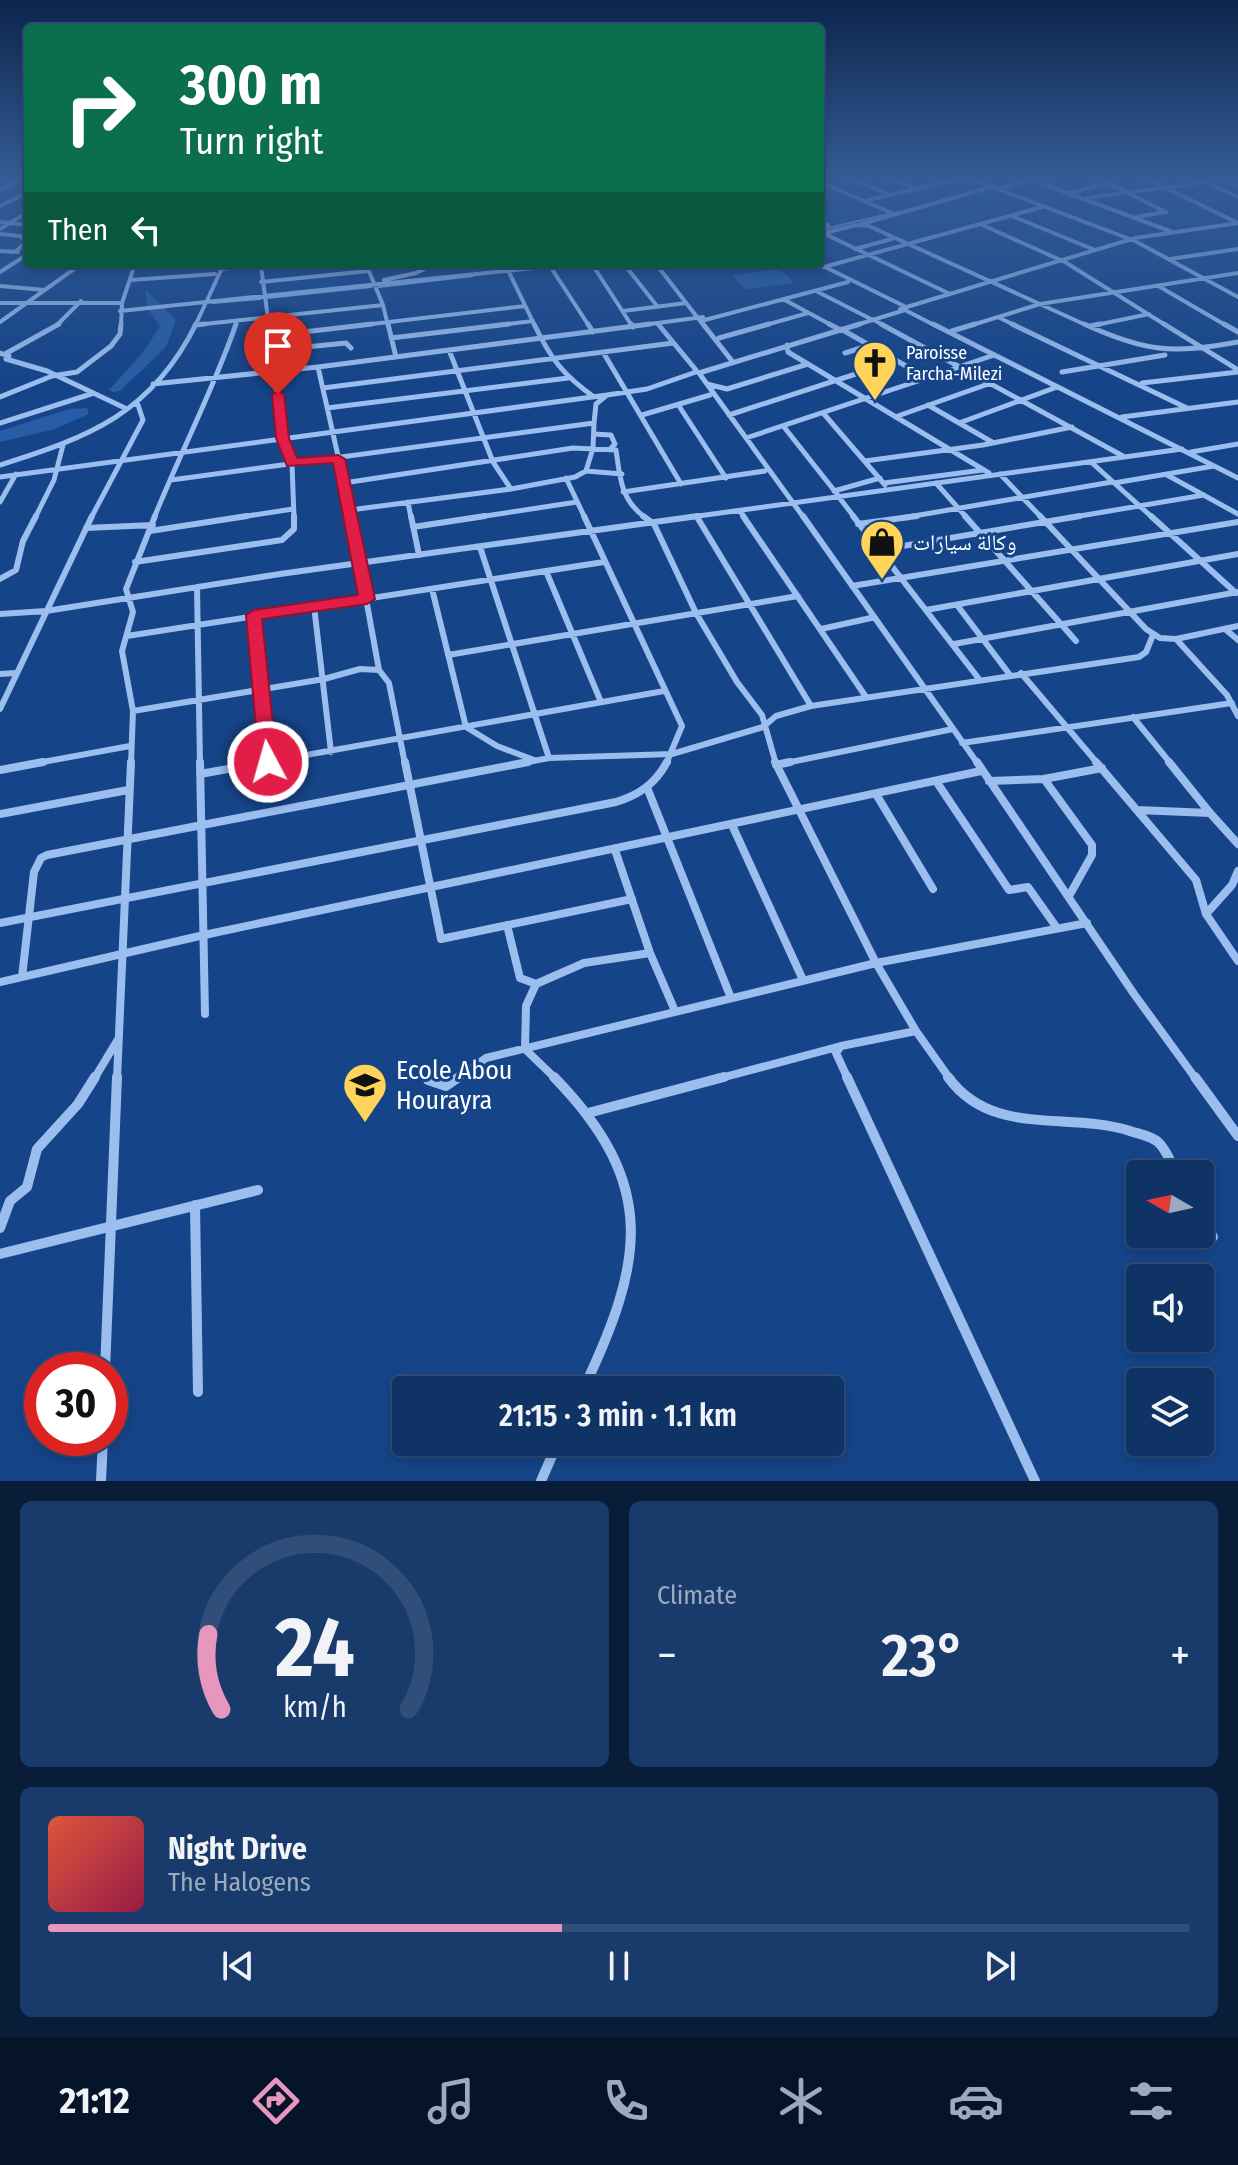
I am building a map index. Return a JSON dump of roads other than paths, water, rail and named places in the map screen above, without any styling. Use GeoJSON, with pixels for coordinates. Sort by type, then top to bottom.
{"type":"FeatureCollection","features":[{"type":"Feature","properties":{"kind":"street"},"geometry":{"type":"LineString","coordinates":[[15,252],[24,244]]}},
{"type":"Feature","properties":{"kind":"street"},"geometry":{"type":"LineString","coordinates":[[844,244],[950,294]]}},
{"type":"Feature","properties":{"kind":"street"},"geometry":{"type":"LineString","coordinates":[[855,249],[873,244]]}},
{"type":"Feature","properties":{"kind":"street"},"geometry":{"type":"LineString","coordinates":[[824,264],[908,244]]}},
{"type":"Feature","properties":{"kind":"street"},"geometry":{"type":"LineString","coordinates":[[908,244],[1137,346],[1175,353]]}},
{"type":"Feature","properties":{"kind":"street"},"geometry":{"type":"LineString","coordinates":[[1025,244],[1063,261],[1238,371]]}},
{"type":"Feature","properties":{"kind":"street"},"geometry":{"type":"LineString","coordinates":[[1081,244],[1095,250]]}},
{"type":"Feature","properties":{"kind":"street"},"geometry":{"type":"LineString","coordinates":[[1063,261],[1117,244]]}},
{"type":"Feature","properties":{"kind":"street"},"geometry":{"type":"LineString","coordinates":[[905,308],[1119,244]]}},
{"type":"Feature","properties":{"kind":"street"},"geometry":{"type":"LineString","coordinates":[[1141,244],[1238,297]]}},
{"type":"Feature","properties":{"kind":"street"},"geometry":{"type":"LineString","coordinates":[[1170,259],[1238,249]]}},
{"type":"Feature","properties":{"kind":"street"},"geometry":{"type":"LineString","coordinates":[[0,251],[24,253]]}},
{"type":"Feature","properties":{"kind":"street"},"geometry":{"type":"LineString","coordinates":[[0,272],[24,257]]}},
{"type":"Feature","properties":{"kind":"street"},"geometry":{"type":"LineString","coordinates":[[824,267],[1057,387],[1236,474]]}},
{"type":"Feature","properties":{"kind":"street"},"geometry":{"type":"LineString","coordinates":[[0,322],[75,268]]}},
{"type":"Feature","properties":{"kind":"street"},"geometry":{"type":"LineString","coordinates":[[0,397],[52,376],[77,372],[111,346],[123,323],[120,311],[134,268]]}},
{"type":"Feature","properties":{"kind":"street"},"geometry":{"type":"LineString","coordinates":[[131,280],[220,268]]}},
{"type":"Feature","properties":{"kind":"street"},"geometry":{"type":"LineString","coordinates":[[155,384],[176,353],[220,268]]}},
{"type":"Feature","properties":{"kind":"street"},"geometry":{"type":"LineString","coordinates":[[135,562],[282,540],[294,529],[292,463],[283,438],[261,268]]}},
{"type":"Feature","properties":{"kind":"street"},"geometry":{"type":"LineString","coordinates":[[328,268],[330,275]]}},
{"type":"Feature","properties":{"kind":"street"},"geometry":{"type":"LineString","coordinates":[[367,268],[383,305],[396,357]]}},
{"type":"Feature","properties":{"kind":"street"},"geometry":{"type":"LineString","coordinates":[[376,285],[426,268]]}},
{"type":"Feature","properties":{"kind":"street"},"geometry":{"type":"LineString","coordinates":[[507,268],[551,359],[568,378],[594,397]]}},
{"type":"Feature","properties":{"kind":"street"},"geometry":{"type":"LineString","coordinates":[[120,311],[202,306],[550,268],[593,332]]}},
{"type":"Feature","properties":{"kind":"street"},"geometry":{"type":"LineString","coordinates":[[596,268],[633,327]]}},
{"type":"Feature","properties":{"kind":"street"},"geometry":{"type":"LineString","coordinates":[[627,268],[657,306]]}},
{"type":"Feature","properties":{"kind":"street"},"geometry":{"type":"LineString","coordinates":[[662,268],[733,360]]}},
{"type":"Feature","properties":{"kind":"street"},"geometry":{"type":"LineString","coordinates":[[662,268],[733,360]]}},
{"type":"Feature","properties":{"kind":"street"},"geometry":{"type":"LineString","coordinates":[[820,268],[952,331],[1214,466],[1236,474]]}},
{"type":"Feature","properties":{"kind":"street"},"geometry":{"type":"LineString","coordinates":[[261,282],[368,271]]}},
{"type":"Feature","properties":{"kind":"street"},"geometry":{"type":"LineString","coordinates":[[952,331],[1040,304],[1238,273]]}},
{"type":"Feature","properties":{"kind":"street"},"geometry":{"type":"LineString","coordinates":[[155,384],[702,319],[848,282]]}},
{"type":"Feature","properties":{"kind":"street"},"geometry":{"type":"LineString","coordinates":[[925,688],[919,684],[789,503],[700,372],[993,283]]}},
{"type":"Feature","properties":{"kind":"street"},"geometry":{"type":"LineString","coordinates":[[0,286],[45,290]]}},
{"type":"Feature","properties":{"kind":"street"},"geometry":{"type":"LineString","coordinates":[[1159,286],[1238,332]]}},
{"type":"Feature","properties":{"kind":"street"},"geometry":{"type":"LineString","coordinates":[[816,291],[1123,456]]}},
{"type":"Feature","properties":{"kind":"street"},"geometry":{"type":"LineString","coordinates":[[783,299],[927,378]]}},
{"type":"Feature","properties":{"kind":"street"},"geometry":{"type":"LineString","coordinates":[[3,357],[58,325],[82,301]]}},
{"type":"Feature","properties":{"kind":"street"},"geometry":{"type":"LineString","coordinates":[[0,303],[122,303]]}},
{"type":"Feature","properties":{"kind":"street"},"geometry":{"type":"LineString","coordinates":[[623,311],[686,303]]}},
{"type":"Feature","properties":{"kind":"street"},"geometry":{"type":"LineString","coordinates":[[195,325],[383,305]]}},
{"type":"Feature","properties":{"kind":"street"},"geometry":{"type":"LineString","coordinates":[[0,463],[63,445],[107,426],[136,404],[174,362],[202,306]]}},
{"type":"Feature","properties":{"kind":"street"},"geometry":{"type":"LineString","coordinates":[[269,336],[525,306]]}},
{"type":"Feature","properties":{"kind":"street"},"geometry":{"type":"LineString","coordinates":[[719,338],[808,313]]}},
{"type":"Feature","properties":{"kind":"street"},"geometry":{"type":"LineString","coordinates":[[1090,326],[1149,314]]}},
{"type":"Feature","properties":{"kind":"street"},"geometry":{"type":"LineString","coordinates":[[998,317],[1187,408]]}},
{"type":"Feature","properties":{"kind":"street"},"geometry":{"type":"LineString","coordinates":[[106,1352],[133,711],[122,651],[133,612],[128,597],[128,577],[181,452],[217,379],[237,321]]}},
{"type":"Feature","properties":{"kind":"street"},"geometry":{"type":"LineString","coordinates":[[391,338],[533,321]]}},
{"type":"Feature","properties":{"kind":"street"},"geometry":{"type":"LineString","coordinates":[[658,324],[696,371],[710,395],[925,688],[1134,994],[1238,1136]]}},
{"type":"Feature","properties":{"kind":"street"},"geometry":{"type":"LineString","coordinates":[[0,477],[607,395],[652,387],[839,329]]}},
{"type":"Feature","properties":{"kind":"street"},"geometry":{"type":"LineString","coordinates":[[424,334],[430,353]]}},
{"type":"Feature","properties":{"kind":"street"},"geometry":{"type":"LineString","coordinates":[[1062,372],[1238,342]]}},
{"type":"Feature","properties":{"kind":"street"},"geometry":{"type":"LineString","coordinates":[[271,346],[286,349],[346,343],[351,348]]}},
{"type":"Feature","properties":{"kind":"street"},"geometry":{"type":"LineString","coordinates":[[323,388],[673,343]]}},
{"type":"Feature","properties":{"kind":"street"},"geometry":{"type":"LineString","coordinates":[[787,345],[788,352],[986,472]]}},
{"type":"Feature","properties":{"kind":"street"},"geometry":{"type":"LineString","coordinates":[[845,353],[867,346]]}},
{"type":"Feature","properties":{"kind":"street"},"geometry":{"type":"LineString","coordinates":[[449,350],[493,462],[511,489]]}},
{"type":"Feature","properties":{"kind":"street"},"geometry":{"type":"LineString","coordinates":[[603,352],[681,484]]}},
{"type":"Feature","properties":{"kind":"street"},"geometry":{"type":"LineString","coordinates":[[746,438],[994,355]]}},
{"type":"Feature","properties":{"kind":"street"},"geometry":{"type":"LineString","coordinates":[[3,357],[42,369],[127,409]]}},
{"type":"Feature","properties":{"kind":"street"},"geometry":{"type":"LineString","coordinates":[[729,415],[896,361]]}},
{"type":"Feature","properties":{"kind":"street"},"geometry":{"type":"LineString","coordinates":[[706,384],[727,389],[808,364]]}},
{"type":"Feature","properties":{"kind":"street"},"geometry":{"type":"LineString","coordinates":[[318,367],[362,564],[379,670],[389,683],[398,740],[441,939],[632,899]]}},
{"type":"Feature","properties":{"kind":"street"},"geometry":{"type":"LineString","coordinates":[[1139,383],[1238,371]]}},
{"type":"Feature","properties":{"kind":"street"},"geometry":{"type":"LineString","coordinates":[[327,408],[568,378]]}},
{"type":"Feature","properties":{"kind":"street"},"geometry":{"type":"LineString","coordinates":[[895,417],[991,383]]}},
{"type":"Feature","properties":{"kind":"street"},"geometry":{"type":"LineString","coordinates":[[959,423],[1057,387]]}},
{"type":"Feature","properties":{"kind":"street"},"geometry":{"type":"LineString","coordinates":[[0,423],[91,394]]}},
{"type":"Feature","properties":{"kind":"street"},"geometry":{"type":"LineString","coordinates":[[586,471],[593,448],[596,404],[607,395]]}},
{"type":"Feature","properties":{"kind":"street"},"geometry":{"type":"LineString","coordinates":[[642,415],[710,395]]}},
{"type":"Feature","properties":{"kind":"street"},"geometry":{"type":"LineString","coordinates":[[1122,417],[1238,402]]}},
{"type":"Feature","properties":{"kind":"street"},"geometry":{"type":"LineString","coordinates":[[0,463],[76,437],[136,404]]}},
{"type":"Feature","properties":{"kind":"street"},"geometry":{"type":"LineString","coordinates":[[0,709],[86,528],[143,420],[136,404]]}},
{"type":"Feature","properties":{"kind":"street"},"geometry":{"type":"LineString","coordinates":[[928,405],[992,442]]}},
{"type":"Feature","properties":{"kind":"street"},"geometry":{"type":"LineString","coordinates":[[679,406],[726,478]]}},
{"type":"Feature","properties":{"kind":"street"},"geometry":{"type":"LineString","coordinates":[[824,414],[884,483]]}},
{"type":"Feature","properties":{"kind":"street"},"geometry":{"type":"LineString","coordinates":[[171,480],[594,423]]}},
{"type":"Feature","properties":{"kind":"street"},"geometry":{"type":"LineString","coordinates":[[784,427],[979,679]]}},
{"type":"Feature","properties":{"kind":"street"},"geometry":{"type":"LineString","coordinates":[[865,461],[983,445],[1072,427]]}},
{"type":"Feature","properties":{"kind":"street"},"geometry":{"type":"LineString","coordinates":[[594,434],[611,435],[615,444],[611,448]]}},
{"type":"Feature","properties":{"kind":"street"},"geometry":{"type":"LineString","coordinates":[[836,494],[1238,444]]}},
{"type":"Feature","properties":{"kind":"street"},"geometry":{"type":"LineString","coordinates":[[0,579],[16,570],[26,534],[36,521],[59,469],[63,445]]}},
{"type":"Feature","properties":{"kind":"street"},"geometry":{"type":"LineString","coordinates":[[968,460],[983,445]]}},
{"type":"Feature","properties":{"kind":"street"},"geometry":{"type":"LineString","coordinates":[[344,483],[573,448],[611,448],[619,456],[623,492],[634,510],[654,524],[696,613],[732,675],[762,715],[776,765],[876,963],[916,1031],[959,1090],[977,1105],[1023,1121],[1083,1123],[1131,1131],[1158,1142],[1169,1160]]}},
{"type":"Feature","properties":{"kind":"street"},"geometry":{"type":"LineString","coordinates":[[0,614],[46,611],[419,555],[654,524],[789,503],[884,483],[1183,449]]}},
{"type":"Feature","properties":{"kind":"street"},"geometry":{"type":"LineString","coordinates":[[1090,461],[1237,593]]}},
{"type":"Feature","properties":{"kind":"street"},"geometry":{"type":"LineString","coordinates":[[858,524],[961,510],[1214,466]]}},
{"type":"Feature","properties":{"kind":"street"},"geometry":{"type":"LineString","coordinates":[[350,510],[511,489],[586,471],[622,474]]}},
{"type":"Feature","properties":{"kind":"street"},"geometry":{"type":"LineString","coordinates":[[623,492],[765,471]]}},
{"type":"Feature","properties":{"kind":"street"},"geometry":{"type":"LineString","coordinates":[[0,502],[16,474]]}},
{"type":"Feature","properties":{"kind":"street"},"geometry":{"type":"LineString","coordinates":[[1000,474],[1153,635],[1176,639],[1238,626]]}},
{"type":"Feature","properties":{"kind":"street"},"geometry":{"type":"LineString","coordinates":[[1167,475],[1238,514]]}},
{"type":"Feature","properties":{"kind":"street"},"geometry":{"type":"LineString","coordinates":[[0,923],[580,808],[648,790],[659,779],[680,737],[682,726],[566,478]]}},
{"type":"Feature","properties":{"kind":"street"},"geometry":{"type":"LineString","coordinates":[[836,494],[868,480],[884,483]]}},
{"type":"Feature","properties":{"kind":"street"},"geometry":{"type":"LineString","coordinates":[[936,483],[1076,641]]}},
{"type":"Feature","properties":{"kind":"street"},"geometry":{"type":"LineString","coordinates":[[879,550],[1204,495]]}},
{"type":"Feature","properties":{"kind":"street"},"geometry":{"type":"LineString","coordinates":[[408,502],[419,555]]}},
{"type":"Feature","properties":{"kind":"street"},"geometry":{"type":"LineString","coordinates":[[413,527],[577,502]]}},
{"type":"Feature","properties":{"kind":"street"},"geometry":{"type":"LineString","coordinates":[[86,528],[151,528],[293,509]]}},
{"type":"Feature","properties":{"kind":"street"},"geometry":{"type":"LineString","coordinates":[[740,511],[866,697]]}},
{"type":"Feature","properties":{"kind":"street"},"geometry":{"type":"LineString","coordinates":[[697,517],[811,706]]}},
{"type":"Feature","properties":{"kind":"street"},"geometry":{"type":"LineString","coordinates":[[852,586],[1238,522]]}},
{"type":"Feature","properties":{"kind":"street"},"geometry":{"type":"LineString","coordinates":[[480,547],[549,758]]}},
{"type":"Feature","properties":{"kind":"street"},"geometry":{"type":"LineString","coordinates":[[926,610],[1202,563],[1238,554]]}},
{"type":"Feature","properties":{"kind":"street"},"geometry":{"type":"LineString","coordinates":[[127,636],[604,562]]}},
{"type":"Feature","properties":{"kind":"street"},"geometry":{"type":"LineString","coordinates":[[546,571],[601,702]]}},
{"type":"Feature","properties":{"kind":"street"},"geometry":{"type":"LineString","coordinates":[[197,587],[205,1014]]}},
{"type":"Feature","properties":{"kind":"street"},"geometry":{"type":"LineString","coordinates":[[432,589],[466,727],[497,746],[535,760]]}},
{"type":"Feature","properties":{"kind":"street"},"geometry":{"type":"LineString","coordinates":[[954,644],[1237,593]]}},
{"type":"Feature","properties":{"kind":"street"},"geometry":{"type":"LineString","coordinates":[[448,655],[798,596]]}},
{"type":"Feature","properties":{"kind":"street"},"geometry":{"type":"LineString","coordinates":[[957,605],[1010,675]]}},
{"type":"Feature","properties":{"kind":"street"},"geometry":{"type":"LineString","coordinates":[[314,606],[331,752]]}},
{"type":"Feature","properties":{"kind":"street"},"geometry":{"type":"LineString","coordinates":[[254,615],[268,762]]}},
{"type":"Feature","properties":{"kind":"street"},"geometry":{"type":"LineString","coordinates":[[821,629],[871,618]]}},
{"type":"Feature","properties":{"kind":"street"},"geometry":{"type":"LineString","coordinates":[[1225,629],[1238,640]]}},
{"type":"Feature","properties":{"kind":"street"},"geometry":{"type":"LineString","coordinates":[[22,977],[34,872],[41,858],[535,760],[672,754],[763,727],[776,716],[811,706],[1139,657],[1146,652],[1153,635]]}},
{"type":"Feature","properties":{"kind":"street"},"geometry":{"type":"LineString","coordinates":[[1176,639],[1236,710]]}},
{"type":"Feature","properties":{"kind":"street"},"geometry":{"type":"LineString","coordinates":[[133,711],[324,679],[360,669],[379,670]]}},
{"type":"Feature","properties":{"kind":"street"},"geometry":{"type":"LineString","coordinates":[[0,674],[16,673]]}},
{"type":"Feature","properties":{"kind":"street"},"geometry":{"type":"LineString","coordinates":[[1021,673],[1196,880],[1206,914],[1238,961]]}},
{"type":"Feature","properties":{"kind":"street"},"geometry":{"type":"LineString","coordinates":[[200,774],[664,691]]}},
{"type":"Feature","properties":{"kind":"street"},"geometry":{"type":"LineString","coordinates":[[962,743],[1133,717],[1236,710]]}},
{"type":"Feature","properties":{"kind":"street"},"geometry":{"type":"LineString","coordinates":[[1133,717],[1238,844]]}},
{"type":"Feature","properties":{"kind":"street"},"geometry":{"type":"LineString","coordinates":[[776,765],[953,729]]}},
{"type":"Feature","properties":{"kind":"street"},"geometry":{"type":"LineString","coordinates":[[0,770],[130,746]]}},
{"type":"Feature","properties":{"kind":"street"},"geometry":{"type":"LineString","coordinates":[[989,781],[1044,779],[1102,768]]}},
{"type":"Feature","properties":{"kind":"street"},"geometry":{"type":"LineString","coordinates":[[0,982],[204,935],[360,905],[431,887],[666,840],[981,771]]}},
{"type":"Feature","properties":{"kind":"street"},"geometry":{"type":"LineString","coordinates":[[1044,779],[1092,845],[1092,855],[1069,896]]}},
{"type":"Feature","properties":{"kind":"street"},"geometry":{"type":"LineString","coordinates":[[936,781],[1009,890],[1028,887],[1057,928]]}},
{"type":"Feature","properties":{"kind":"street"},"geometry":{"type":"LineString","coordinates":[[0,814],[128,790]]}},
{"type":"Feature","properties":{"kind":"street"},"geometry":{"type":"LineString","coordinates":[[648,790],[731,998]]}},
{"type":"Feature","properties":{"kind":"street"},"geometry":{"type":"LineString","coordinates":[[876,794],[933,889]]}},
{"type":"Feature","properties":{"kind":"street"},"geometry":{"type":"LineString","coordinates":[[1137,810],[1210,813]]}},
{"type":"Feature","properties":{"kind":"street"},"geometry":{"type":"LineString","coordinates":[[732,825],[803,980]]}},
{"type":"Feature","properties":{"kind":"street"},"geometry":{"type":"LineString","coordinates":[[615,850],[650,953],[675,1011]]}},
{"type":"Feature","properties":{"kind":"street"},"geometry":{"type":"LineString","coordinates":[[1206,914],[1235,888],[1238,871]]}},
{"type":"Feature","properties":{"kind":"street"},"geometry":{"type":"LineString","coordinates":[[428,1080],[446,1086],[486,1058],[803,980],[1087,923]]}},
{"type":"Feature","properties":{"kind":"street"},"geometry":{"type":"LineString","coordinates":[[507,925],[520,978],[536,984]]}},
{"type":"Feature","properties":{"kind":"street"},"geometry":{"type":"LineString","coordinates":[[590,1376],[606,1342],[631,1257],[631,1215],[619,1161],[588,1113],[552,1073],[525,1049],[526,1006],[536,984],[584,963],[650,953]]}},
{"type":"Feature","properties":{"kind":"street"},"geometry":{"type":"LineString","coordinates":[[588,1113],[841,1046],[916,1031]]}},
{"type":"Feature","properties":{"kind":"street"},"geometry":{"type":"LineString","coordinates":[[0,1228],[10,1201],[27,1187],[37,1149],[78,1104],[118,1039]]}},
{"type":"Feature","properties":{"kind":"street"},"geometry":{"type":"LineString","coordinates":[[841,1046],[836,1053],[1035,1481]]}},
{"type":"Feature","properties":{"kind":"street"},"geometry":{"type":"LineString","coordinates":[[0,1254],[258,1190]]}},
{"type":"Feature","properties":{"kind":"street"},"geometry":{"type":"LineString","coordinates":[[195,1205],[198,1392]]}},
{"type":"Feature","properties":{"kind":"street"},"geometry":{"type":"LineString","coordinates":[[101,1481],[102,1456]]}},
{"type":"Feature","properties":{"kind":"street"},"geometry":{"type":"LineString","coordinates":[[541,1481],[552,1456]]}},
{"type":"Feature","properties":{"kind":"waterway"},"geometry":{"type":"LineString","coordinates":[[379,287],[473,276]]}},
{"type":"Feature","properties":{"kind":"waterway"},"geometry":{"type":"LineString","coordinates":[[267,298],[371,287]]}},
{"type":"Feature","properties":{"kind":"waterway"},"geometry":{"type":"LineString","coordinates":[[213,303],[260,299]]}},
{"type":"Feature","properties":{"kind":"place","name":"Paroisse Farcha-Milezi"},"geometry":{"type":"Point","coordinates":[875,402]}},
{"type":"Feature","properties":{"kind":"place","name":"وكالة سيارات"},"geometry":{"type":"Point","coordinates":[882,581]}},
{"type":"Feature","properties":{"kind":"place","name":"Ecole Abou Hourayra"},"geometry":{"type":"Point","coordinates":[365,1124]}}]}
